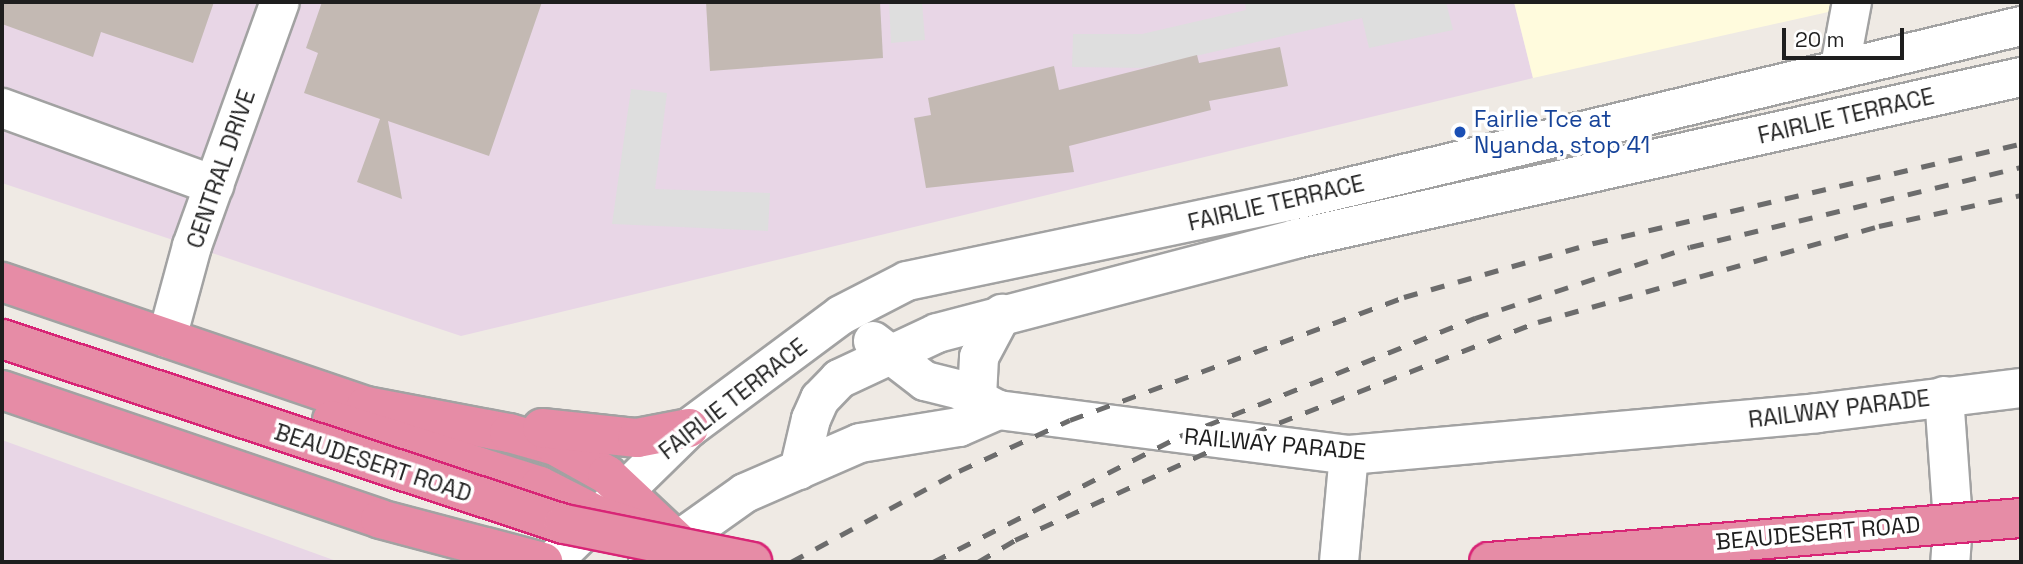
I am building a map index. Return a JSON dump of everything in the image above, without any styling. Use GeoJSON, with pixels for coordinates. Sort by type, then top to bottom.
{"type":"FeatureCollection","features":[{"type":"Feature","properties":{"kind":"highway"},"geometry":{"type":"LineString","coordinates":[[2,282],[366,407],[509,433],[578,457],[612,503],[662,551]]}},
{"type":"Feature","properties":{"kind":"highway"},"geometry":{"type":"LineString","coordinates":[[167,338],[176,364],[186,370],[411,447],[540,486],[612,503]]}},
{"type":"Feature","properties":{"kind":"highway","name":"BEAUDESERT ROAD"},"geometry":{"type":"LineString","coordinates":[[2,339],[565,524],[752,562]]}},
{"type":"Feature","properties":{"kind":"highway","name":"BEAUDESERT ROAD"},"geometry":{"type":"LineString","coordinates":[[2,390],[380,519],[543,562]]}},
{"type":"Feature","properties":{"kind":"highway"},"geometry":{"type":"LineString","coordinates":[[509,433],[537,427],[637,438],[689,428]]}},
{"type":"Feature","properties":{"kind":"highway","name":"BEAUDESERT ROAD"},"geometry":{"type":"LineString","coordinates":[[1489,562],[2021,518]]}},
{"type":"Feature","properties":{"kind":"street","name":"CENTRAL DRIVE"},"geometry":{"type":"LineString","coordinates":[[167,338],[214,185],[280,2]]}},
{"type":"Feature","properties":{"kind":"street"},"geometry":{"type":"LineString","coordinates":[[1852,2],[1840,66],[1885,86],[2007,80]]}},
{"type":"Feature","properties":{"kind":"street","name":"FAIRLIE TERRACE"},"geometry":{"type":"LineString","coordinates":[[612,503],[689,428],[841,315],[907,281],[1291,201],[1840,66],[2021,26]]}},
{"type":"Feature","properties":{"kind":"street","name":"FAIRLIE TERRACE"},"geometry":{"type":"LineString","coordinates":[[799,470],[802,443],[820,399],[839,379],[888,354],[1002,313],[1295,239],[2007,80]]}},
{"type":"Feature","properties":{"kind":"street"},"geometry":{"type":"LineString","coordinates":[[2,108],[214,185]]}},
{"type":"Feature","properties":{"kind":"street"},"geometry":{"type":"LineString","coordinates":[[987,404],[979,357],[1002,313]]}},
{"type":"Feature","properties":{"kind":"street"},"geometry":{"type":"LineString","coordinates":[[841,315],[925,381],[987,404]]}},
{"type":"Feature","properties":{"kind":"street","name":"RAILWAY PARADE"},"geometry":{"type":"LineString","coordinates":[[987,404],[1349,455],[1422,452],[1790,416],[2021,388]]}},
{"type":"Feature","properties":{"kind":"street"},"geometry":{"type":"LineString","coordinates":[[1944,396],[1953,523],[1950,562]]}},
{"type":"Feature","properties":{"kind":"street"},"geometry":{"type":"LineString","coordinates":[[662,551],[745,492],[860,443],[959,427],[987,404]]}},
{"type":"Feature","properties":{"kind":"street"},"geometry":{"type":"LineString","coordinates":[[1339,562],[1349,455]]}},
{"type":"Feature","properties":{"kind":"street"},"geometry":{"type":"LineString","coordinates":[[552,562],[612,503]]}},
{"type":"Feature","properties":{"kind":"shaded area"},"geometry":{"type":"Polygon","coordinates":[[[2,2],[1514,2],[1533,78],[461,336],[2,183],[2,2]]]}},
{"type":"Feature","properties":{"kind":"shaded area"},"geometry":{"type":"Polygon","coordinates":[[[889,2],[922,2],[925,40],[891,43],[889,2]]]}},
{"type":"Feature","properties":{"kind":"shaded area"},"geometry":{"type":"Polygon","coordinates":[[[1245,2],[1446,2],[1453,30],[1369,48],[1362,18],[1143,68],[1072,67],[1073,34],[1142,34],[1246,10],[1245,2]]]}},
{"type":"Feature","properties":{"kind":"shaded area"},"geometry":{"type":"Polygon","coordinates":[[[1514,2],[1873,2],[1533,78],[1514,2]]]}},
{"type":"Feature","properties":{"kind":"shaded area"},"geometry":{"type":"Polygon","coordinates":[[[631,89],[667,93],[655,189],[770,193],[768,231],[612,224],[631,89]]]}},
{"type":"Feature","properties":{"kind":"shaded area"},"geometry":{"type":"Polygon","coordinates":[[[2,440],[339,562],[2,562],[2,440]]]}},
{"type":"Feature","properties":{"kind":"building"},"geometry":{"type":"Polygon","coordinates":[[[2,2],[214,2],[193,63],[101,32],[93,57],[2,24],[2,2]]]}},
{"type":"Feature","properties":{"kind":"building"},"geometry":{"type":"Polygon","coordinates":[[[322,2],[542,2],[489,156],[388,121],[402,199],[357,182],[380,119],[304,93],[318,53],[306,48],[322,2]]]}},
{"type":"Feature","properties":{"kind":"building"},"geometry":{"type":"Polygon","coordinates":[[[706,2],[880,2],[883,58],[710,71],[706,2]]]}},
{"type":"Feature","properties":{"kind":"building"},"geometry":{"type":"Polygon","coordinates":[[[1280,47],[1288,86],[1209,101],[1211,110],[1069,146],[1074,172],[926,188],[914,118],[931,115],[928,98],[1054,66],[1059,90],[1197,55],[1199,63],[1280,47]]]}},
{"type":"Feature","properties":{"kind":"railway"},"geometry":{"type":"LineString","coordinates":[[791,562],[959,471],[1070,420],[1404,297],[1594,243],[2021,144]]}},
{"type":"Feature","properties":{"kind":"railway"},"geometry":{"type":"LineString","coordinates":[[933,562],[1180,436],[1475,318],[1690,247],[2021,167]]}},
{"type":"Feature","properties":{"kind":"railway"},"geometry":{"type":"LineString","coordinates":[[978,562],[1015,540],[1227,443],[1538,322],[1879,226],[2021,195]]}},
{"type":"Feature","properties":{"kind":"place","name":"Fairlie Tce at Nyanda, stop 41"},"geometry":{"type":"Point","coordinates":[1460,132]}}]}
